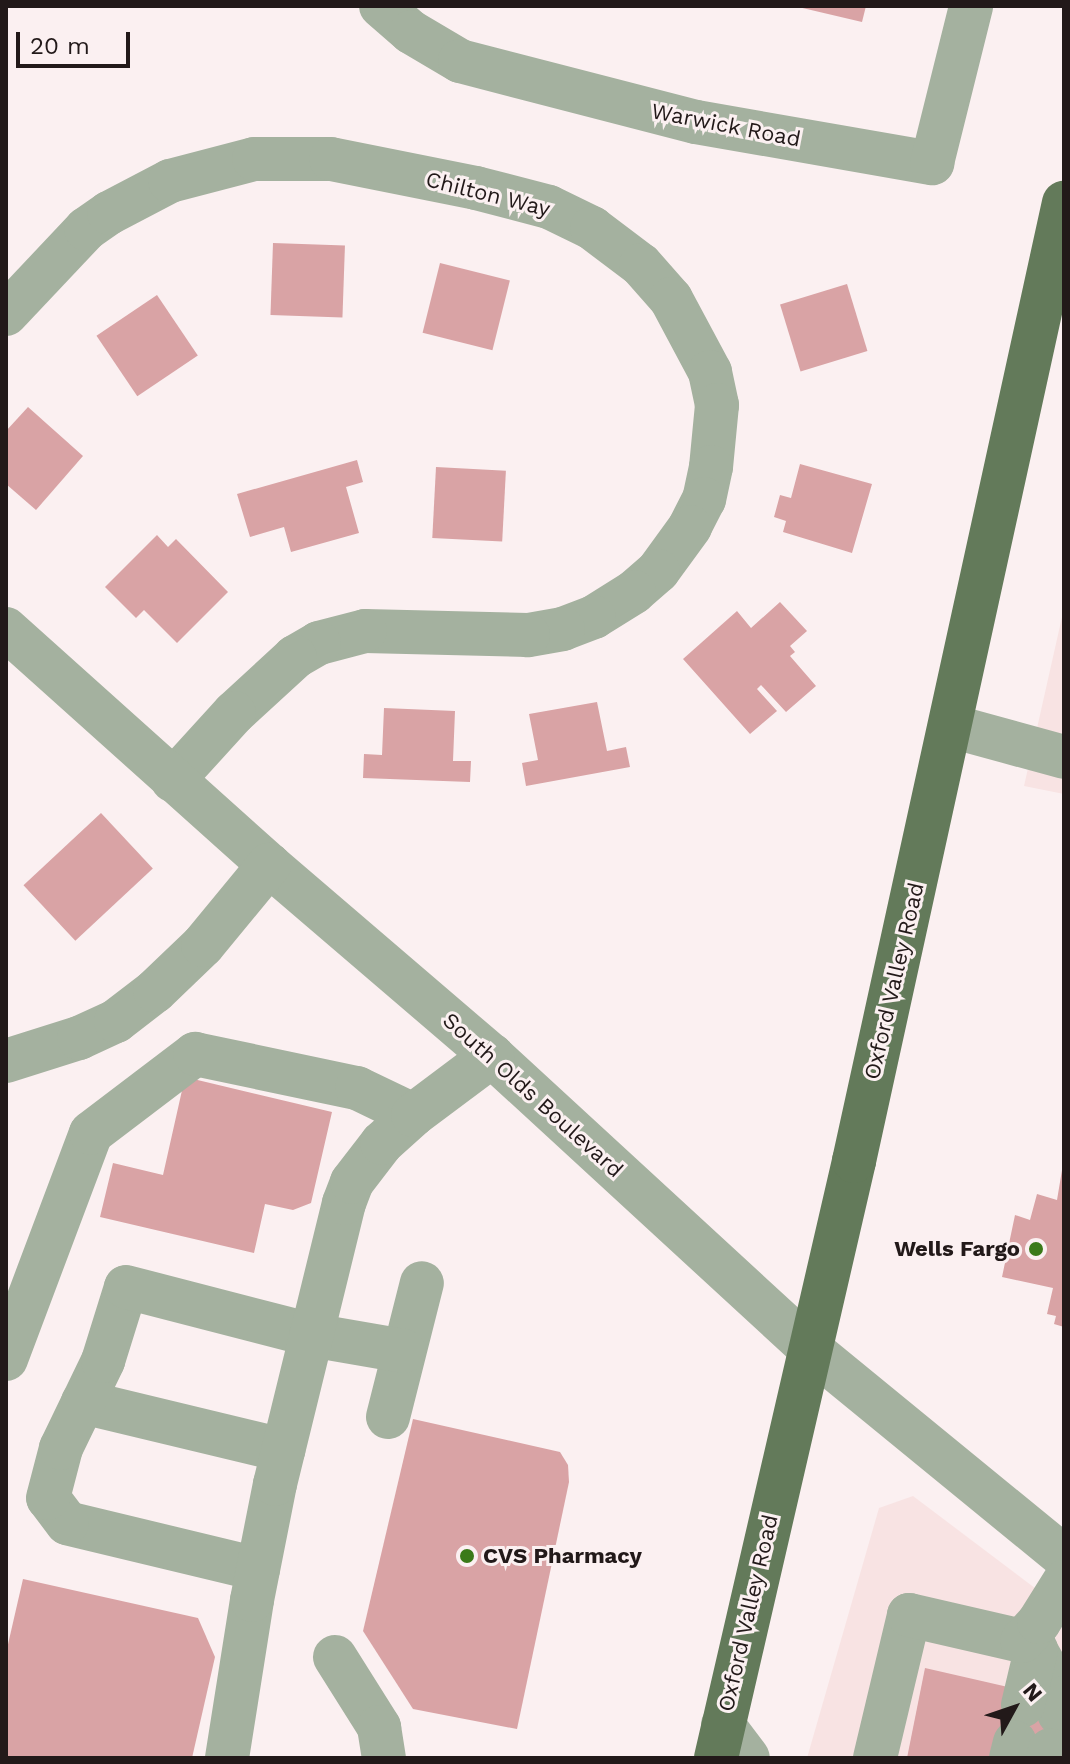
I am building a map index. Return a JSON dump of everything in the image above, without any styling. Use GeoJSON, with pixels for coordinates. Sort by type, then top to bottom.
{"type":"FeatureCollection","features":[{"type":"Feature","properties":{"kind":"main road","name":"Oxford Valley Road"},"geometry":{"type":"LineString","coordinates":[[729,1747],[809,1348],[951,726],[1064,203]]}},
{"type":"Feature","properties":{"kind":"street","name":"Warwick Road"},"geometry":{"type":"LineString","coordinates":[[381,6],[411,32],[460,61],[696,122],[932,163],[971,6]]}},
{"type":"Feature","properties":{"kind":"street","name":"Chilton Way"},"geometry":{"type":"LineString","coordinates":[[6,314],[86,229],[109,213],[170,181],[208,168],[254,159],[293,157],[345,162],[476,188],[549,207],[592,228],[641,265],[671,299],[710,372],[717,405],[711,467],[704,499],[690,527],[658,571],[634,592],[594,617],[563,629],[528,635],[365,631],[319,643],[295,657],[209,740],[173,780]]}},
{"type":"Feature","properties":{"kind":"street","name":"South Olds Boulevard"},"geometry":{"type":"LineString","coordinates":[[6,629],[269,865],[492,1056],[809,1348],[1064,1557]]}},
{"type":"Feature","properties":{"kind":"street"},"geometry":{"type":"LineString","coordinates":[[951,726],[1064,757]]}},
{"type":"Feature","properties":{"kind":"street"},"geometry":{"type":"LineString","coordinates":[[6,1061],[79,1038],[116,1021],[155,991],[203,945],[269,865]]}},
{"type":"Feature","properties":{"kind":"street"},"geometry":{"type":"LineString","coordinates":[[6,1359],[91,1133],[195,1054],[357,1088],[413,1115]]}},
{"type":"Feature","properties":{"kind":"street"},"geometry":{"type":"LineString","coordinates":[[227,1758],[258,1569],[283,1450],[352,1182],[382,1143],[413,1115],[492,1056]]}},
{"type":"Feature","properties":{"kind":"street"},"geometry":{"type":"LineString","coordinates":[[388,1417],[422,1283]]}},
{"type":"Feature","properties":{"kind":"street"},"geometry":{"type":"LineString","coordinates":[[258,1569],[67,1523],[48,1498],[61,1448],[103,1361],[126,1287],[311,1335],[404,1351]]}},
{"type":"Feature","properties":{"kind":"street"},"geometry":{"type":"LineString","coordinates":[[83,1402],[283,1450]]}},
{"type":"Feature","properties":{"kind":"street"},"geometry":{"type":"LineString","coordinates":[[1032,1642],[1064,1582]]}},
{"type":"Feature","properties":{"kind":"street"},"geometry":{"type":"LineString","coordinates":[[875,1758],[909,1615],[1032,1642]]}},
{"type":"Feature","properties":{"kind":"street"},"geometry":{"type":"LineString","coordinates":[[1032,1642],[1063,1698],[1034,1738]]}},
{"type":"Feature","properties":{"kind":"street"},"geometry":{"type":"LineString","coordinates":[[335,1657],[379,1727],[384,1758]]}},
{"type":"Feature","properties":{"kind":"shaded area"},"geometry":{"type":"Polygon","coordinates":[[[1064,608],[1064,794],[1024,786],[1064,608]]]}},
{"type":"Feature","properties":{"kind":"shaded area"},"geometry":{"type":"Polygon","coordinates":[[[913,1496],[1064,1610],[1064,1758],[807,1758],[879,1508],[913,1496]]]}},
{"type":"Feature","properties":{"kind":"building"},"geometry":{"type":"Polygon","coordinates":[[[794,6],[866,6],[862,22],[794,6]]]}},
{"type":"Feature","properties":{"kind":"building"},"geometry":{"type":"Polygon","coordinates":[[[273,243],[345,246],[342,317],[270,315],[273,243]]]}},
{"type":"Feature","properties":{"kind":"building"},"geometry":{"type":"Polygon","coordinates":[[[440,263],[510,280],[492,350],[423,333],[440,263]]]}},
{"type":"Feature","properties":{"kind":"building"},"geometry":{"type":"Polygon","coordinates":[[[847,284],[867,351],[801,371],[780,304],[847,284]]]}},
{"type":"Feature","properties":{"kind":"building"},"geometry":{"type":"Polygon","coordinates":[[[157,295],[198,356],[137,396],[96,336],[157,295]]]}},
{"type":"Feature","properties":{"kind":"building"},"geometry":{"type":"Polygon","coordinates":[[[28,407],[83,456],[36,510],[6,484],[6,431],[28,407]]]}},
{"type":"Feature","properties":{"kind":"building"},"geometry":{"type":"Polygon","coordinates":[[[357,460],[363,482],[346,487],[359,533],[291,552],[284,527],[250,537],[237,494],[357,460]]]}},
{"type":"Feature","properties":{"kind":"building"},"geometry":{"type":"Polygon","coordinates":[[[800,464],[872,484],[852,553],[783,532],[786,521],[774,517],[780,495],[791,498],[800,464]]]}},
{"type":"Feature","properties":{"kind":"building"},"geometry":{"type":"Polygon","coordinates":[[[436,467],[506,471],[502,542],[432,538],[436,467]]]}},
{"type":"Feature","properties":{"kind":"building"},"geometry":{"type":"Polygon","coordinates":[[[157,535],[168,547],[176,539],[228,592],[177,643],[144,610],[136,618],[105,587],[157,535]]]}},
{"type":"Feature","properties":{"kind":"building"},"geometry":{"type":"Polygon","coordinates":[[[780,602],[807,631],[790,646],[795,652],[790,656],[816,686],[786,712],[761,685],[757,689],[777,711],[750,734],[683,659],[737,611],[751,628],[780,602]]]}},
{"type":"Feature","properties":{"kind":"building"},"geometry":{"type":"Polygon","coordinates":[[[597,702],[607,751],[626,747],[630,767],[526,786],[522,763],[538,760],[529,714],[597,702]]]}},
{"type":"Feature","properties":{"kind":"building"},"geometry":{"type":"Polygon","coordinates":[[[384,708],[455,711],[453,761],[471,761],[470,782],[363,778],[364,754],[382,755],[384,708]]]}},
{"type":"Feature","properties":{"kind":"building"},"geometry":{"type":"Polygon","coordinates":[[[101,813],[153,869],[75,941],[23,885],[101,813]]]}},
{"type":"Feature","properties":{"kind":"building"},"geometry":{"type":"Polygon","coordinates":[[[185,1077],[332,1112],[311,1203],[293,1210],[265,1204],[254,1253],[100,1217],[113,1163],[163,1175],[185,1077]]]}},
{"type":"Feature","properties":{"kind":"building","name":"Wells Fargo"},"geometry":{"type":"Polygon","coordinates":[[[1062,1170],[1064,1327],[1054,1324],[1056,1316],[1047,1314],[1053,1288],[1002,1277],[1015,1215],[1030,1220],[1037,1194],[1057,1200],[1062,1170]]]}},
{"type":"Feature","properties":{"kind":"building","name":"CVS Pharmacy"},"geometry":{"type":"Polygon","coordinates":[[[413,1419],[560,1452],[568,1465],[569,1482],[517,1729],[413,1709],[363,1631],[413,1419]]]}},
{"type":"Feature","properties":{"kind":"building"},"geometry":{"type":"Polygon","coordinates":[[[23,1579],[198,1618],[215,1657],[192,1758],[6,1758],[6,1653],[23,1579]]]}},
{"type":"Feature","properties":{"kind":"building"},"geometry":{"type":"Polygon","coordinates":[[[925,1668],[1008,1687],[1064,1715],[1060,1752],[994,1758],[907,1758],[925,1668]]]}},
{"type":"Feature","properties":{"kind":"place","name":"Wells Fargo"},"geometry":{"type":"Point","coordinates":[1036,1249]}},
{"type":"Feature","properties":{"kind":"place","name":"CVS Pharmacy"},"geometry":{"type":"Point","coordinates":[467,1556]}}]}
